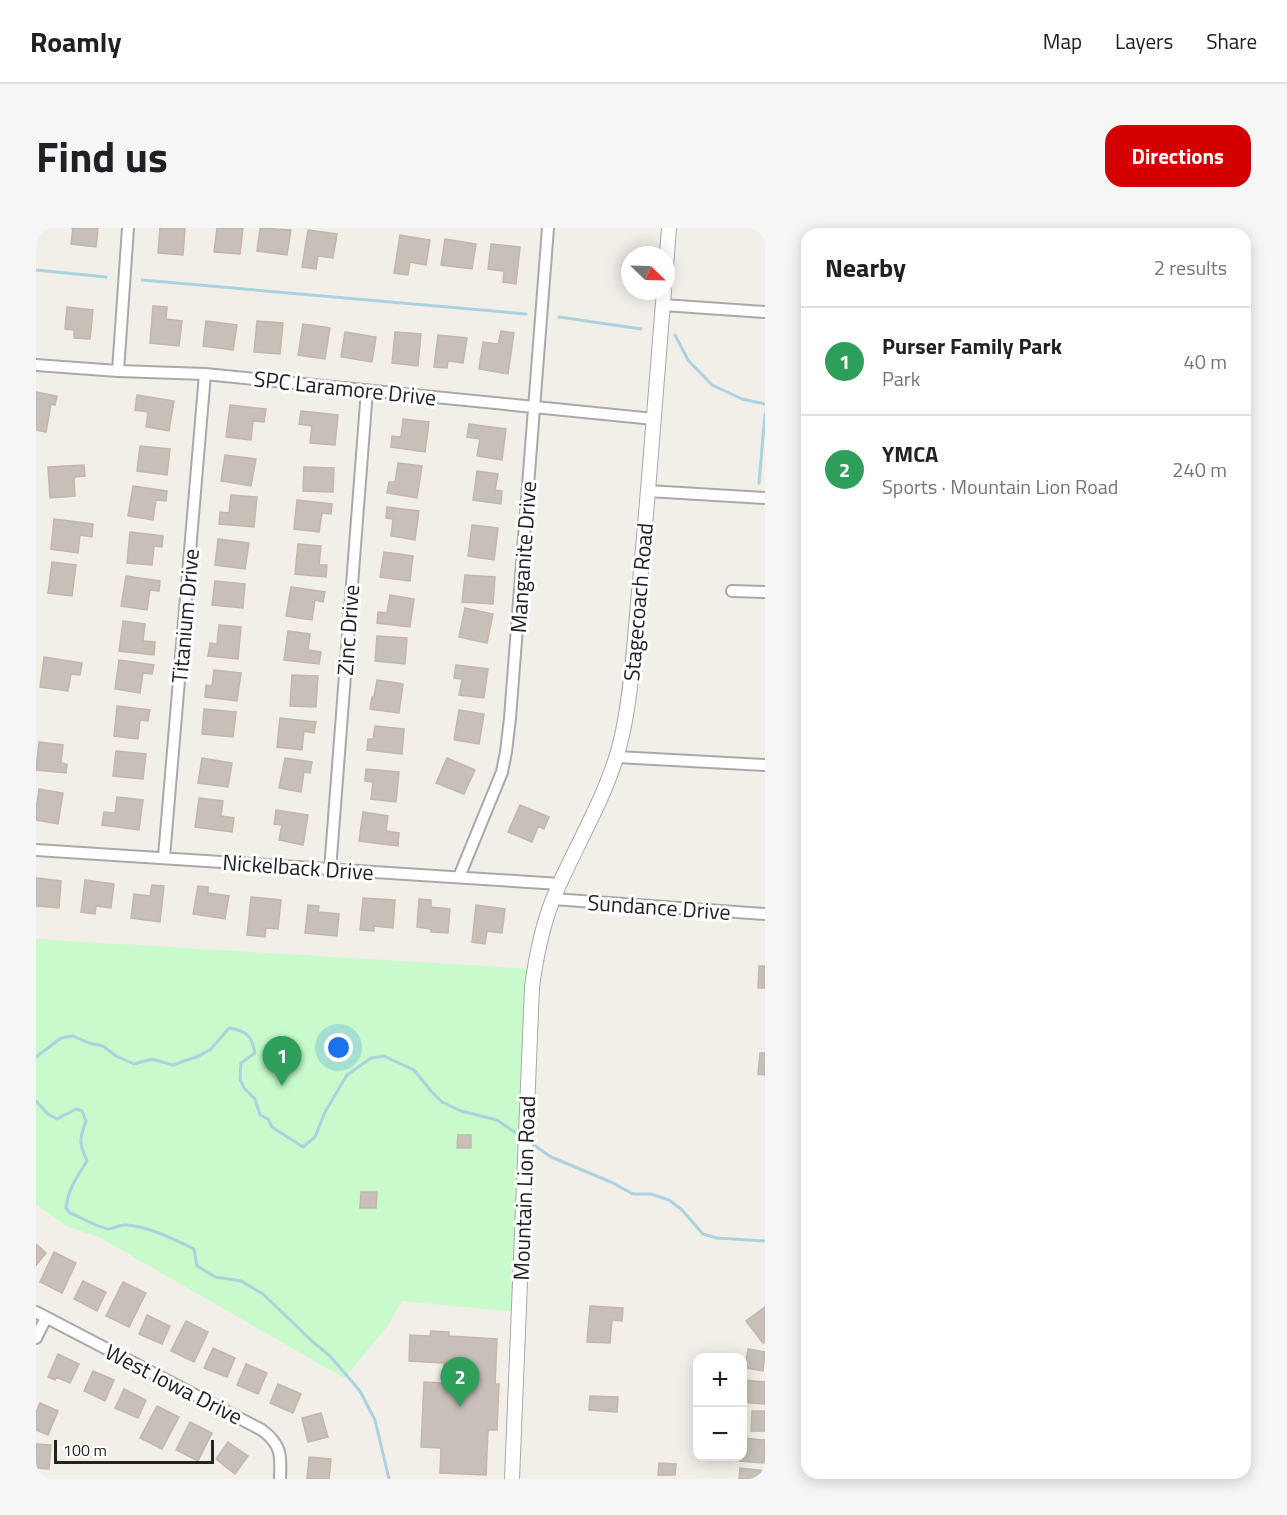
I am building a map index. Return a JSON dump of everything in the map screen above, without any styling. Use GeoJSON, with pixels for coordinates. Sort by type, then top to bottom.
{"type":"FeatureCollection","features":[{"type":"Feature","properties":{"kind":"street"},"geometry":{"type":"LineString","coordinates":[[118,371],[128,228]]}},
{"type":"Feature","properties":{"kind":"street","name":"Manganite Drive"},"geometry":{"type":"LineString","coordinates":[[459,877],[502,772],[506,752],[548,228]]}},
{"type":"Feature","properties":{"kind":"street"},"geometry":{"type":"LineString","coordinates":[[668,246],[669,228]]}},
{"type":"Feature","properties":{"kind":"street","name":"Stagecoach Road"},"geometry":{"type":"LineString","coordinates":[[553,899],[610,776],[623,730],[629,694],[663,300]]}},
{"type":"Feature","properties":{"kind":"street"},"geometry":{"type":"LineString","coordinates":[[663,306],[765,312]]}},
{"type":"Feature","properties":{"kind":"street","name":"SPC Laramore Drive"},"geometry":{"type":"LineString","coordinates":[[36,365],[205,374],[654,419]]}},
{"type":"Feature","properties":{"kind":"street","name":"Titanium Drive"},"geometry":{"type":"LineString","coordinates":[[165,857],[205,374]]}},
{"type":"Feature","properties":{"kind":"street","name":"Zinc Drive"},"geometry":{"type":"LineString","coordinates":[[330,870],[367,390]]}},
{"type":"Feature","properties":{"kind":"street"},"geometry":{"type":"LineString","coordinates":[[648,491],[765,498]]}},
{"type":"Feature","properties":{"kind":"street"},"geometry":{"type":"LineString","coordinates":[[732,591],[765,592]]}},
{"type":"Feature","properties":{"kind":"street"},"geometry":{"type":"LineString","coordinates":[[616,757],[765,765]]}},
{"type":"Feature","properties":{"kind":"street","name":"Nickelback Drive"},"geometry":{"type":"LineString","coordinates":[[36,850],[560,884]]}},
{"type":"Feature","properties":{"kind":"street","name":"Sundance Drive"},"geometry":{"type":"LineString","coordinates":[[553,899],[765,914]]}},
{"type":"Feature","properties":{"kind":"street","name":"Mountain Lion Road"},"geometry":{"type":"LineString","coordinates":[[512,1479],[532,987],[538,948],[553,899]]}},
{"type":"Feature","properties":{"kind":"street","name":"West Iowa Drive"},"geometry":{"type":"LineString","coordinates":[[36,1312],[262,1430],[273,1438],[279,1447],[280,1479]]}},
{"type":"Feature","properties":{"kind":"street"},"geometry":{"type":"LineString","coordinates":[[36,1338],[46,1318]]}},
{"type":"Feature","properties":{"kind":"green space"},"geometry":{"type":"Polygon","coordinates":[[[36,939],[534,969],[519,1312],[402,1301],[387,1327],[344,1378],[99,1237],[66,1226],[36,1204],[36,939]]]}},
{"type":"Feature","properties":{"kind":"building"},"geometry":{"type":"Polygon","coordinates":[[[73,228],[98,228],[96,247],[71,244],[73,228]]]}},
{"type":"Feature","properties":{"kind":"building"},"geometry":{"type":"Polygon","coordinates":[[[160,228],[185,228],[183,255],[158,253],[160,228]]]}},
{"type":"Feature","properties":{"kind":"building"},"geometry":{"type":"Polygon","coordinates":[[[217,228],[243,228],[240,254],[214,252],[217,228]]]}},
{"type":"Feature","properties":{"kind":"building"},"geometry":{"type":"Polygon","coordinates":[[[260,228],[291,230],[287,255],[257,251],[260,228]]]}},
{"type":"Feature","properties":{"kind":"building"},"geometry":{"type":"Polygon","coordinates":[[[308,230],[337,234],[333,258],[318,256],[316,269],[302,267],[308,230]]]}},
{"type":"Feature","properties":{"kind":"building"},"geometry":{"type":"Polygon","coordinates":[[[400,235],[430,240],[426,265],[410,262],[408,275],[394,273],[400,235]]]}},
{"type":"Feature","properties":{"kind":"building"},"geometry":{"type":"Polygon","coordinates":[[[445,239],[476,244],[472,269],[441,265],[445,239]]]}},
{"type":"Feature","properties":{"kind":"building"},"geometry":{"type":"Polygon","coordinates":[[[491,244],[520,247],[516,284],[503,282],[504,271],[488,269],[491,244]]]}},
{"type":"Feature","properties":{"kind":"building"},"geometry":{"type":"Polygon","coordinates":[[[153,306],[167,307],[166,319],[182,321],[179,346],[150,343],[153,306]]]}},
{"type":"Feature","properties":{"kind":"building"},"geometry":{"type":"Polygon","coordinates":[[[67,307],[93,310],[90,339],[74,338],[74,330],[65,329],[67,307]]]}},
{"type":"Feature","properties":{"kind":"building"},"geometry":{"type":"Polygon","coordinates":[[[206,321],[237,325],[233,350],[203,346],[206,321]]]}},
{"type":"Feature","properties":{"kind":"building"},"geometry":{"type":"Polygon","coordinates":[[[257,321],[283,323],[280,354],[254,352],[257,321]]]}},
{"type":"Feature","properties":{"kind":"building"},"geometry":{"type":"Polygon","coordinates":[[[303,324],[330,328],[325,359],[298,355],[303,324]]]}},
{"type":"Feature","properties":{"kind":"building"},"geometry":{"type":"Polygon","coordinates":[[[501,331],[514,333],[508,374],[479,369],[483,342],[498,344],[501,331]]]}},
{"type":"Feature","properties":{"kind":"building"},"geometry":{"type":"Polygon","coordinates":[[[345,332],[376,337],[372,362],[341,357],[345,332]]]}},
{"type":"Feature","properties":{"kind":"building"},"geometry":{"type":"Polygon","coordinates":[[[395,332],[421,334],[418,366],[392,363],[395,332]]]}},
{"type":"Feature","properties":{"kind":"building"},"geometry":{"type":"Polygon","coordinates":[[[438,335],[467,338],[463,363],[448,361],[447,368],[434,367],[438,335]]]}},
{"type":"Feature","properties":{"kind":"building"},"geometry":{"type":"Polygon","coordinates":[[[36,392],[57,396],[55,405],[51,404],[46,432],[36,430],[36,392]]]}},
{"type":"Feature","properties":{"kind":"building"},"geometry":{"type":"Polygon","coordinates":[[[137,395],[174,401],[169,431],[146,427],[148,412],[135,410],[137,395]]]}},
{"type":"Feature","properties":{"kind":"building"},"geometry":{"type":"Polygon","coordinates":[[[230,405],[266,409],[264,422],[253,421],[251,440],[226,437],[230,405]]]}},
{"type":"Feature","properties":{"kind":"building"},"geometry":{"type":"Polygon","coordinates":[[[301,411],[338,415],[335,445],[310,443],[312,426],[299,424],[301,411]]]}},
{"type":"Feature","properties":{"kind":"building"},"geometry":{"type":"Polygon","coordinates":[[[403,419],[429,422],[425,452],[391,447],[392,436],[401,437],[403,419]]]}},
{"type":"Feature","properties":{"kind":"building"},"geometry":{"type":"Polygon","coordinates":[[[469,424],[506,429],[502,460],[477,456],[480,439],[467,437],[469,424]]]}},
{"type":"Feature","properties":{"kind":"building"},"geometry":{"type":"Polygon","coordinates":[[[140,446],[170,449],[167,475],[137,471],[140,446]]]}},
{"type":"Feature","properties":{"kind":"building"},"geometry":{"type":"Polygon","coordinates":[[[225,455],[256,459],[251,486],[221,481],[225,455]]]}},
{"type":"Feature","properties":{"kind":"building"},"geometry":{"type":"Polygon","coordinates":[[[398,463],[422,466],[417,498],[387,493],[389,482],[395,482],[398,463]]]}},
{"type":"Feature","properties":{"kind":"building"},"geometry":{"type":"Polygon","coordinates":[[[84,465],[85,476],[74,477],[75,496],[50,498],[48,467],[84,465]]]}},
{"type":"Feature","properties":{"kind":"building"},"geometry":{"type":"Polygon","coordinates":[[[304,467],[334,468],[333,492],[303,491],[304,467]]]}},
{"type":"Feature","properties":{"kind":"building"},"geometry":{"type":"Polygon","coordinates":[[[477,471],[498,474],[495,490],[502,491],[501,504],[473,500],[477,471]]]}},
{"type":"Feature","properties":{"kind":"building"},"geometry":{"type":"Polygon","coordinates":[[[133,486],[167,491],[166,501],[156,500],[153,520],[128,516],[133,486]]]}},
{"type":"Feature","properties":{"kind":"building"},"geometry":{"type":"Polygon","coordinates":[[[231,495],[257,497],[254,527],[219,524],[220,512],[229,513],[231,495]]]}},
{"type":"Feature","properties":{"kind":"building"},"geometry":{"type":"Polygon","coordinates":[[[297,500],[332,504],[331,514],[322,513],[319,532],[294,529],[297,500]]]}},
{"type":"Feature","properties":{"kind":"building"},"geometry":{"type":"Polygon","coordinates":[[[387,507],[419,511],[415,540],[391,536],[393,519],[386,518],[387,507]]]}},
{"type":"Feature","properties":{"kind":"building"},"geometry":{"type":"Polygon","coordinates":[[[54,519],[93,524],[92,537],[80,535],[78,553],[51,549],[54,519]]]}},
{"type":"Feature","properties":{"kind":"building"},"geometry":{"type":"Polygon","coordinates":[[[472,525],[498,528],[494,560],[468,556],[472,525]]]}},
{"type":"Feature","properties":{"kind":"building"},"geometry":{"type":"Polygon","coordinates":[[[130,532],[163,536],[162,547],[154,546],[152,565],[127,563],[130,532]]]}},
{"type":"Feature","properties":{"kind":"building"},"geometry":{"type":"Polygon","coordinates":[[[218,539],[249,543],[245,569],[215,565],[218,539]]]}},
{"type":"Feature","properties":{"kind":"building"},"geometry":{"type":"Polygon","coordinates":[[[298,544],[321,546],[319,565],[327,565],[326,577],[295,574],[298,544]]]}},
{"type":"Feature","properties":{"kind":"building"},"geometry":{"type":"Polygon","coordinates":[[[384,552],[413,556],[410,581],[380,577],[384,552]]]}},
{"type":"Feature","properties":{"kind":"building"},"geometry":{"type":"Polygon","coordinates":[[[52,562],[76,565],[72,596],[48,593],[52,562]]]}},
{"type":"Feature","properties":{"kind":"building"},"geometry":{"type":"Polygon","coordinates":[[[465,575],[495,577],[493,604],[462,602],[465,575]]]}},
{"type":"Feature","properties":{"kind":"building"},"geometry":{"type":"Polygon","coordinates":[[[126,576],[160,581],[159,591],[150,590],[147,610],[121,606],[126,576]]]}},
{"type":"Feature","properties":{"kind":"building"},"geometry":{"type":"Polygon","coordinates":[[[215,581],[245,584],[243,608],[212,605],[215,581]]]}},
{"type":"Feature","properties":{"kind":"building"},"geometry":{"type":"Polygon","coordinates":[[[291,587],[325,592],[323,602],[315,600],[312,620],[286,616],[291,587]]]}},
{"type":"Feature","properties":{"kind":"building"},"geometry":{"type":"Polygon","coordinates":[[[390,595],[414,599],[410,627],[377,623],[378,612],[387,613],[390,595]]]}},
{"type":"Feature","properties":{"kind":"building"},"geometry":{"type":"Polygon","coordinates":[[[465,608],[493,614],[487,643],[459,637],[465,608]]]}},
{"type":"Feature","properties":{"kind":"building"},"geometry":{"type":"Polygon","coordinates":[[[123,621],[145,624],[143,641],[155,642],[154,655],[119,651],[123,621]]]}},
{"type":"Feature","properties":{"kind":"building"},"geometry":{"type":"Polygon","coordinates":[[[219,625],[241,627],[238,659],[208,656],[210,643],[217,644],[219,625]]]}},
{"type":"Feature","properties":{"kind":"building"},"geometry":{"type":"Polygon","coordinates":[[[288,631],[310,634],[308,650],[321,652],[319,664],[284,660],[288,631]]]}},
{"type":"Feature","properties":{"kind":"building"},"geometry":{"type":"Polygon","coordinates":[[[377,636],[407,638],[405,664],[375,661],[377,636]]]}},
{"type":"Feature","properties":{"kind":"building"},"geometry":{"type":"Polygon","coordinates":[[[44,657],[82,663],[80,675],[71,674],[68,691],[40,687],[44,657]]]}},
{"type":"Feature","properties":{"kind":"building"},"geometry":{"type":"Polygon","coordinates":[[[119,660],[154,665],[152,674],[143,673],[140,693],[115,689],[119,660]]]}},
{"type":"Feature","properties":{"kind":"building"},"geometry":{"type":"Polygon","coordinates":[[[456,665],[488,669],[484,698],[459,695],[462,679],[454,678],[456,665]]]}},
{"type":"Feature","properties":{"kind":"building"},"geometry":{"type":"Polygon","coordinates":[[[214,670],[241,673],[237,701],[205,697],[206,685],[212,686],[214,670]]]}},
{"type":"Feature","properties":{"kind":"building"},"geometry":{"type":"Polygon","coordinates":[[[292,675],[318,676],[316,707],[290,706],[292,675]]]}},
{"type":"Feature","properties":{"kind":"building"},"geometry":{"type":"Polygon","coordinates":[[[377,680],[403,684],[399,713],[370,709],[377,680]]]}},
{"type":"Feature","properties":{"kind":"building"},"geometry":{"type":"Polygon","coordinates":[[[117,706],[150,710],[148,721],[140,720],[138,739],[114,736],[117,706]]]}},
{"type":"Feature","properties":{"kind":"building"},"geometry":{"type":"Polygon","coordinates":[[[204,709],[236,712],[233,737],[202,734],[204,709]]]}},
{"type":"Feature","properties":{"kind":"building"},"geometry":{"type":"Polygon","coordinates":[[[459,710],[484,714],[479,744],[454,740],[459,710]]]}},
{"type":"Feature","properties":{"kind":"building"},"geometry":{"type":"Polygon","coordinates":[[[280,718],[316,722],[314,733],[304,731],[302,750],[277,747],[280,718]]]}},
{"type":"Feature","properties":{"kind":"building"},"geometry":{"type":"Polygon","coordinates":[[[375,726],[404,729],[402,754],[367,750],[368,739],[373,739],[375,726]]]}},
{"type":"Feature","properties":{"kind":"building"},"geometry":{"type":"Polygon","coordinates":[[[39,742],[63,745],[61,763],[67,764],[66,773],[36,770],[39,742]]]}},
{"type":"Feature","properties":{"kind":"building"},"geometry":{"type":"Polygon","coordinates":[[[116,751],[146,754],[143,779],[113,776],[116,751]]]}},
{"type":"Feature","properties":{"kind":"building"},"geometry":{"type":"Polygon","coordinates":[[[202,758],[232,763],[228,787],[198,783],[202,758]]]}},
{"type":"Feature","properties":{"kind":"building"},"geometry":{"type":"Polygon","coordinates":[[[285,758],[312,762],[310,773],[304,772],[301,792],[279,788],[285,758]]]}},
{"type":"Feature","properties":{"kind":"building"},"geometry":{"type":"Polygon","coordinates":[[[447,758],[475,770],[464,794],[436,783],[447,758]]]}},
{"type":"Feature","properties":{"kind":"building"},"geometry":{"type":"Polygon","coordinates":[[[366,769],[399,772],[396,802],[371,799],[373,782],[365,781],[366,769]]]}},
{"type":"Feature","properties":{"kind":"building"},"geometry":{"type":"Polygon","coordinates":[[[39,789],[63,793],[58,824],[36,820],[39,789]]]}},
{"type":"Feature","properties":{"kind":"building"},"geometry":{"type":"Polygon","coordinates":[[[117,797],[143,800],[139,830],[102,825],[104,812],[115,813],[117,797]]]}},
{"type":"Feature","properties":{"kind":"building"},"geometry":{"type":"Polygon","coordinates":[[[199,798],[223,801],[221,816],[234,818],[232,832],[195,827],[199,798]]]}},
{"type":"Feature","properties":{"kind":"building"},"geometry":{"type":"Polygon","coordinates":[[[520,805],[549,817],[544,829],[538,826],[532,842],[508,832],[520,805]]]}},
{"type":"Feature","properties":{"kind":"building"},"geometry":{"type":"Polygon","coordinates":[[[276,810],[308,815],[303,845],[279,840],[282,825],[274,824],[276,810]]]}},
{"type":"Feature","properties":{"kind":"building"},"geometry":{"type":"Polygon","coordinates":[[[363,812],[388,816],[386,831],[399,833],[398,846],[359,841],[363,812]]]}},
{"type":"Feature","properties":{"kind":"building"},"geometry":{"type":"Polygon","coordinates":[[[36,878],[61,881],[59,908],[36,906],[36,878]]]}},
{"type":"Feature","properties":{"kind":"building"},"geometry":{"type":"Polygon","coordinates":[[[85,880],[114,884],[111,908],[96,906],[95,914],[81,912],[85,880]]]}},
{"type":"Feature","properties":{"kind":"building"},"geometry":{"type":"Polygon","coordinates":[[[152,885],[164,886],[160,922],[131,918],[134,894],[150,896],[152,885]]]}},
{"type":"Feature","properties":{"kind":"building"},"geometry":{"type":"Polygon","coordinates":[[[198,886],[208,887],[208,893],[229,896],[225,919],[193,914],[198,886]]]}},
{"type":"Feature","properties":{"kind":"building"},"geometry":{"type":"Polygon","coordinates":[[[251,897],[281,900],[278,929],[266,928],[265,937],[247,935],[251,897]]]}},
{"type":"Feature","properties":{"kind":"building"},"geometry":{"type":"Polygon","coordinates":[[[363,898],[395,900],[393,928],[374,926],[374,931],[360,930],[363,898]]]}},
{"type":"Feature","properties":{"kind":"building"},"geometry":{"type":"Polygon","coordinates":[[[419,899],[431,900],[431,907],[450,909],[448,933],[431,932],[431,929],[417,927],[419,899]]]}},
{"type":"Feature","properties":{"kind":"building"},"geometry":{"type":"Polygon","coordinates":[[[308,905],[319,906],[318,912],[339,914],[337,936],[305,933],[308,905]]]}},
{"type":"Feature","properties":{"kind":"building"},"geometry":{"type":"Polygon","coordinates":[[[476,905],[505,909],[502,933],[487,931],[485,944],[472,942],[476,905]]]}},
{"type":"Feature","properties":{"kind":"building"},"geometry":{"type":"Polygon","coordinates":[[[759,966],[765,966],[765,988],[758,988],[759,966]]]}},
{"type":"Feature","properties":{"kind":"building"},"geometry":{"type":"Polygon","coordinates":[[[760,1053],[765,1053],[765,1075],[758,1074],[760,1053]]]}},
{"type":"Feature","properties":{"kind":"building"},"geometry":{"type":"Polygon","coordinates":[[[458,1135],[471,1135],[471,1148],[457,1148],[458,1135]]]}},
{"type":"Feature","properties":{"kind":"building"},"geometry":{"type":"Polygon","coordinates":[[[361,1192],[377,1192],[376,1208],[360,1208],[361,1192]]]}},
{"type":"Feature","properties":{"kind":"building"},"geometry":{"type":"Polygon","coordinates":[[[36,1244],[46,1253],[36,1265],[36,1244]]]}},
{"type":"Feature","properties":{"kind":"building"},"geometry":{"type":"Polygon","coordinates":[[[54,1252],[76,1263],[62,1293],[40,1282],[54,1252]]]}},
{"type":"Feature","properties":{"kind":"building"},"geometry":{"type":"Polygon","coordinates":[[[83,1281],[106,1292],[97,1311],[74,1299],[83,1281]]]}},
{"type":"Feature","properties":{"kind":"building"},"geometry":{"type":"Polygon","coordinates":[[[123,1282],[146,1293],[129,1327],[106,1316],[123,1282]]]}},
{"type":"Feature","properties":{"kind":"building"},"geometry":{"type":"Polygon","coordinates":[[[590,1306],[623,1308],[622,1321],[612,1320],[610,1343],[587,1342],[590,1306]]]}},
{"type":"Feature","properties":{"kind":"building"},"geometry":{"type":"Polygon","coordinates":[[[765,1307],[765,1342],[763,1343],[746,1321],[765,1307]]]}},
{"type":"Feature","properties":{"kind":"building"},"geometry":{"type":"Polygon","coordinates":[[[147,1315],[170,1326],[162,1344],[139,1334],[147,1315]]]}},
{"type":"Feature","properties":{"kind":"building"},"geometry":{"type":"Polygon","coordinates":[[[186,1321],[208,1332],[194,1362],[171,1351],[186,1321]]]}},
{"type":"Feature","properties":{"kind":"building"},"geometry":{"type":"Polygon","coordinates":[[[431,1331],[449,1332],[449,1336],[497,1339],[495,1384],[499,1384],[497,1430],[488,1430],[486,1475],[440,1473],[441,1448],[421,1447],[424,1382],[444,1383],[444,1363],[409,1361],[410,1335],[430,1336],[431,1331]]]}},
{"type":"Feature","properties":{"kind":"building"},"geometry":{"type":"Polygon","coordinates":[[[213,1348],[235,1358],[227,1377],[204,1368],[213,1348]]]}},
{"type":"Feature","properties":{"kind":"building"},"geometry":{"type":"Polygon","coordinates":[[[748,1349],[765,1352],[763,1371],[747,1368],[748,1349]]]}},
{"type":"Feature","properties":{"kind":"building"},"geometry":{"type":"Polygon","coordinates":[[[58,1354],[79,1364],[70,1383],[56,1377],[55,1380],[48,1377],[58,1354]]]}},
{"type":"Feature","properties":{"kind":"building"},"geometry":{"type":"Polygon","coordinates":[[[246,1364],[267,1373],[258,1394],[237,1385],[246,1364]]]}},
{"type":"Feature","properties":{"kind":"building"},"geometry":{"type":"Polygon","coordinates":[[[93,1371],[114,1380],[105,1401],[84,1391],[93,1371]]]}},
{"type":"Feature","properties":{"kind":"building"},"geometry":{"type":"Polygon","coordinates":[[[747,1380],[765,1382],[765,1404],[747,1402],[747,1380]]]}},
{"type":"Feature","properties":{"kind":"building"},"geometry":{"type":"Polygon","coordinates":[[[278,1384],[301,1394],[293,1413],[270,1403],[278,1384]]]}},
{"type":"Feature","properties":{"kind":"building"},"geometry":{"type":"Polygon","coordinates":[[[124,1389],[146,1400],[138,1418],[115,1408],[124,1389]]]}},
{"type":"Feature","properties":{"kind":"building"},"geometry":{"type":"Polygon","coordinates":[[[590,1396],[618,1397],[617,1412],[589,1410],[590,1396]]]}},
{"type":"Feature","properties":{"kind":"building"},"geometry":{"type":"Polygon","coordinates":[[[40,1403],[58,1411],[48,1435],[36,1430],[36,1412],[40,1403]]]}},
{"type":"Feature","properties":{"kind":"building"},"geometry":{"type":"Polygon","coordinates":[[[157,1406],[179,1417],[162,1449],[140,1438],[157,1406]]]}},
{"type":"Feature","properties":{"kind":"building"},"geometry":{"type":"Polygon","coordinates":[[[752,1411],[765,1411],[765,1431],[751,1431],[752,1411]]]}},
{"type":"Feature","properties":{"kind":"building"},"geometry":{"type":"Polygon","coordinates":[[[321,1413],[328,1437],[308,1442],[302,1418],[321,1413]]]}},
{"type":"Feature","properties":{"kind":"building"},"geometry":{"type":"Polygon","coordinates":[[[190,1422],[212,1433],[198,1461],[176,1450],[190,1422]]]}},
{"type":"Feature","properties":{"kind":"building"},"geometry":{"type":"Polygon","coordinates":[[[747,1438],[765,1440],[764,1463],[739,1461],[747,1461],[747,1438]]]}},
{"type":"Feature","properties":{"kind":"building"},"geometry":{"type":"Polygon","coordinates":[[[228,1442],[248,1456],[235,1474],[216,1459],[228,1442]]]}},
{"type":"Feature","properties":{"kind":"building"},"geometry":{"type":"Polygon","coordinates":[[[36,1444],[51,1445],[49,1469],[36,1468],[36,1444]]]}},
{"type":"Feature","properties":{"kind":"building"},"geometry":{"type":"Polygon","coordinates":[[[309,1457],[331,1459],[329,1479],[307,1479],[309,1457]]]}},
{"type":"Feature","properties":{"kind":"building"},"geometry":{"type":"Polygon","coordinates":[[[659,1463],[676,1464],[675,1475],[658,1475],[659,1463]]]}},
{"type":"Feature","properties":{"kind":"building"},"geometry":{"type":"Polygon","coordinates":[[[740,1468],[765,1471],[765,1479],[739,1479],[740,1468]]]}},
{"type":"Feature","properties":{"kind":"waterway"},"geometry":{"type":"LineString","coordinates":[[36,270],[106,277]]}},
{"type":"Feature","properties":{"kind":"waterway"},"geometry":{"type":"LineString","coordinates":[[142,280],[526,314]]}},
{"type":"Feature","properties":{"kind":"waterway"},"geometry":{"type":"LineString","coordinates":[[559,317],[641,329]]}},
{"type":"Feature","properties":{"kind":"waterway"},"geometry":{"type":"LineString","coordinates":[[675,335],[688,360],[712,385],[742,399],[765,404]]}},
{"type":"Feature","properties":{"kind":"waterway"},"geometry":{"type":"LineString","coordinates":[[759,483],[765,414]]}},
{"type":"Feature","properties":{"kind":"waterway"},"geometry":{"type":"LineString","coordinates":[[36,1057],[61,1038],[73,1036],[103,1046],[116,1056],[134,1064],[152,1059],[173,1065],[211,1049],[229,1028],[248,1035],[252,1042],[255,1053],[241,1063],[240,1079],[244,1088],[255,1099],[260,1115],[268,1119],[272,1127],[303,1147],[315,1137],[325,1112],[347,1075],[371,1058],[384,1056],[414,1070],[442,1102],[461,1111],[497,1120],[520,1136]]}},
{"type":"Feature","properties":{"kind":"waterway"},"geometry":{"type":"LineString","coordinates":[[36,1101],[48,1114],[57,1119],[76,1109],[82,1111],[86,1121],[81,1141],[87,1161],[69,1195],[66,1208],[70,1213],[109,1229],[127,1225],[161,1234],[194,1249],[197,1266],[215,1277],[241,1281],[263,1294],[330,1356],[360,1391],[375,1420],[389,1479]]}},
{"type":"Feature","properties":{"kind":"waterway"},"geometry":{"type":"LineString","coordinates":[[531,1143],[551,1157],[611,1182],[633,1194],[651,1194],[669,1200],[682,1210],[703,1234],[717,1238],[765,1241]]}},
{"type":"Feature","properties":{"kind":"place","name":"Purser Family Park"},"geometry":{"type":"Point","coordinates":[282,1086]}},
{"type":"Feature","properties":{"kind":"place","name":"YMCA"},"geometry":{"type":"Point","coordinates":[460,1407]}}]}
